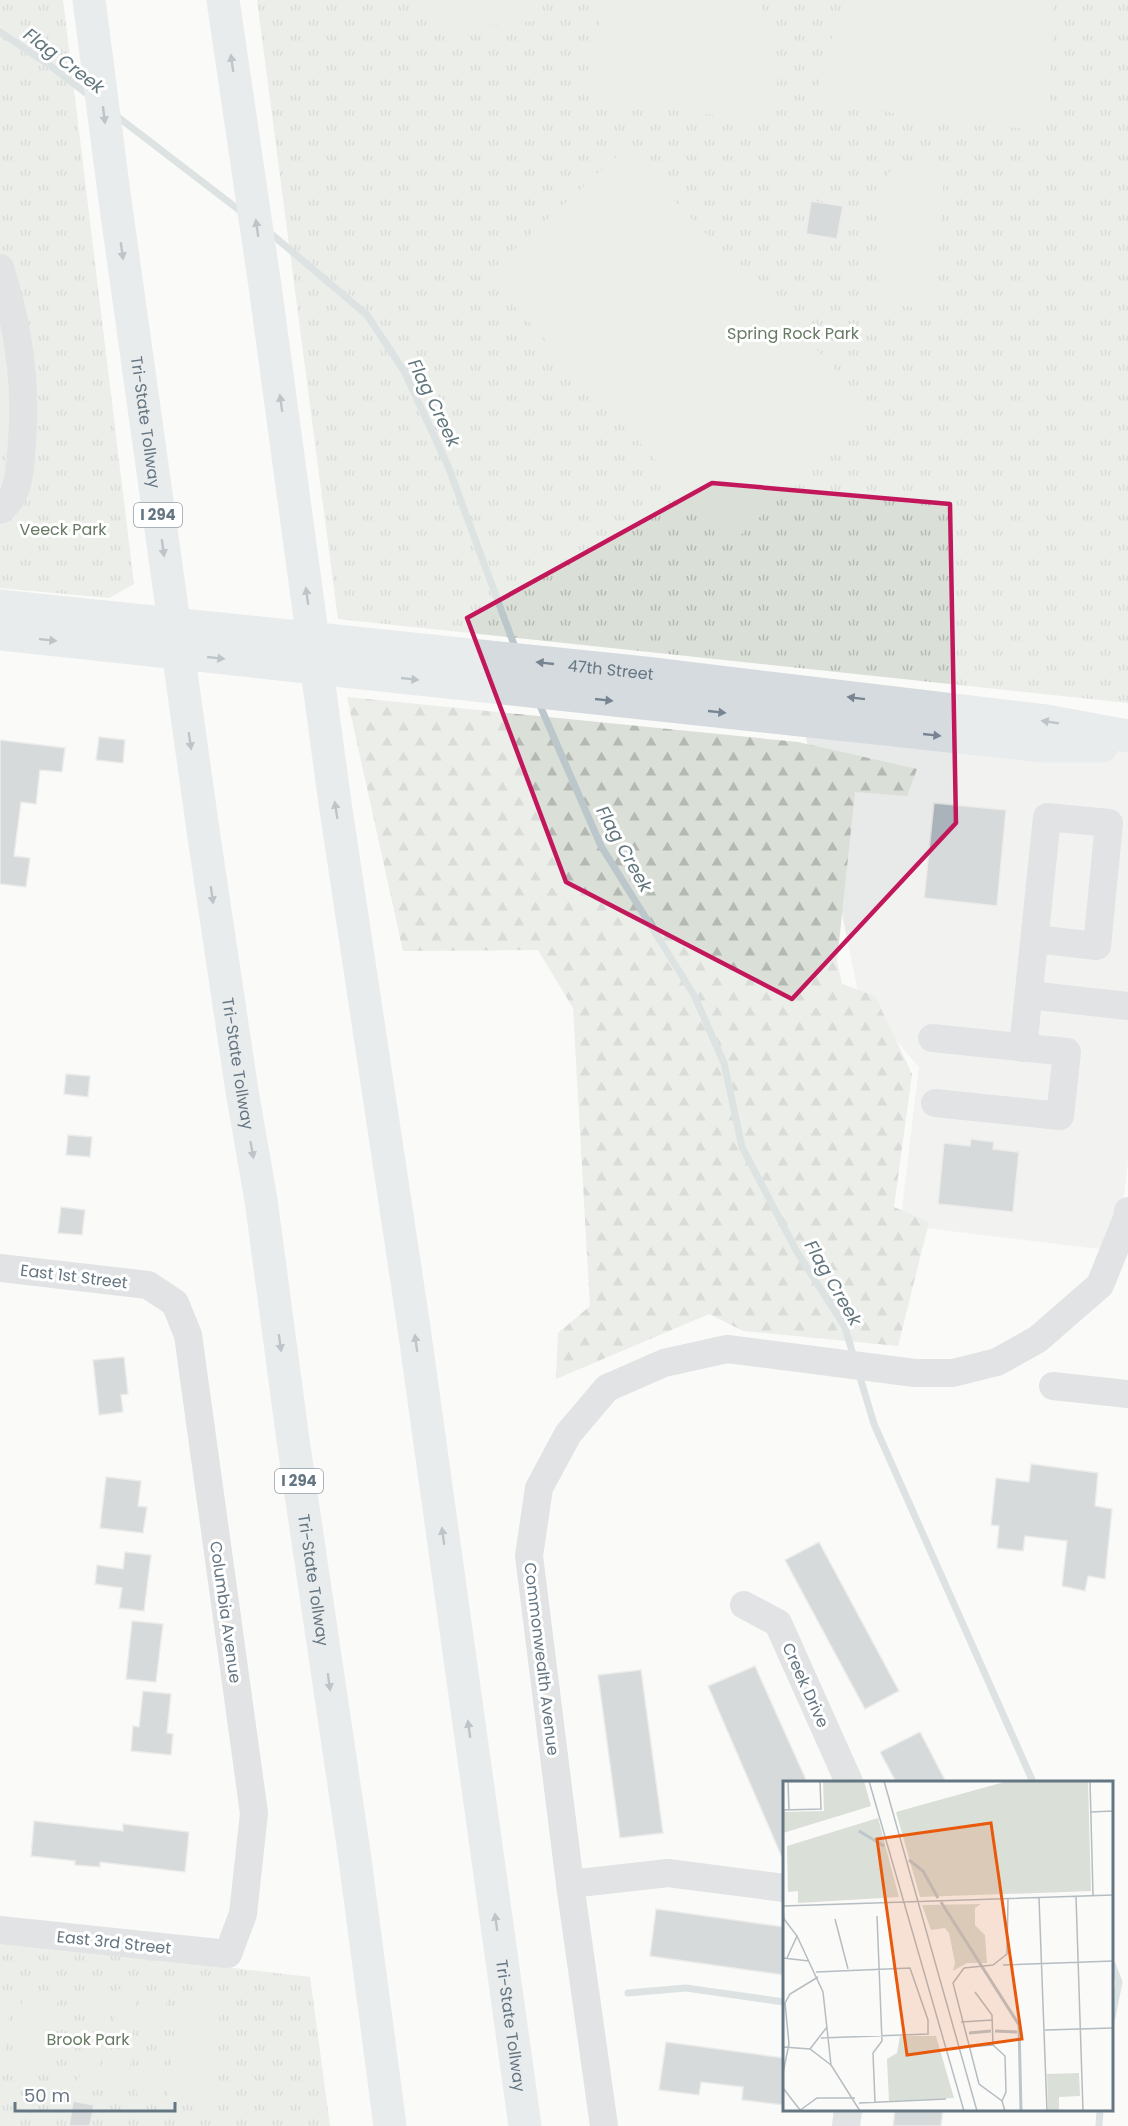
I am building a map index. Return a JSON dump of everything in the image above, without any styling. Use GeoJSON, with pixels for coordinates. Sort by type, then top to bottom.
{"type":"FeatureCollection","features":[{"type":"Feature","properties":{"kind":"main road","name":"Tri-State Tollway"},"geometry":{"type":"LineString","coordinates":[[223,0],[265,286],[335,803],[414,1328],[525,2126]]}},
{"type":"Feature","properties":{"kind":"main road","name":"Tri-State Tollway"},"geometry":{"type":"LineString","coordinates":[[90,8],[206,849],[242,1091],[261,1200],[293,1440],[354,1852],[390,2126]]}},
{"type":"Feature","properties":{"kind":"main road"},"geometry":{"type":"LineString","coordinates":[[0,606],[93,630]]}},
{"type":"Feature","properties":{"kind":"main road"},"geometry":{"type":"LineString","coordinates":[[0,634],[93,630]]}},
{"type":"Feature","properties":{"kind":"main road","name":"47th Street"},"geometry":{"type":"LineString","coordinates":[[93,630],[645,673],[1046,721],[1128,736]]}},
{"type":"Feature","properties":{"kind":"main road","name":"47th Street"},"geometry":{"type":"LineString","coordinates":[[93,630],[659,706],[1042,746],[1128,746]]}},
{"type":"Feature","properties":{"kind":"street"},"geometry":{"type":"LineString","coordinates":[[0,268],[14,319],[20,355],[24,422],[23,450],[15,491],[8,504],[0,510]]}},
{"type":"Feature","properties":{"kind":"street"},"geometry":{"type":"LineString","coordinates":[[1023,1048],[1047,817],[1109,823],[1097,946],[1035,939]]}},
{"type":"Feature","properties":{"kind":"street"},"geometry":{"type":"LineString","coordinates":[[1029,995],[1128,1006]]}},
{"type":"Feature","properties":{"kind":"street"},"geometry":{"type":"LineString","coordinates":[[932,1038],[1067,1052],[1060,1116],[935,1103]]}},
{"type":"Feature","properties":{"kind":"street","name":"Commonwealth Avenue"},"geometry":{"type":"LineString","coordinates":[[604,2126],[570,1884],[529,1556],[539,1488],[568,1434],[607,1388],[664,1363],[727,1349],[915,1373],[953,1373],[997,1362],[1038,1339],[1100,1285],[1128,1211]]}},
{"type":"Feature","properties":{"kind":"street","name":"East 1st Street"},"geometry":{"type":"LineString","coordinates":[[0,1268],[148,1285]]}},
{"type":"Feature","properties":{"kind":"street","name":"Columbia Avenue"},"geometry":{"type":"LineString","coordinates":[[148,1285],[175,1303],[188,1335],[254,1813],[243,1914],[228,1954]]}},
{"type":"Feature","properties":{"kind":"street"},"geometry":{"type":"LineString","coordinates":[[1053,1386],[1128,1394]]}},
{"type":"Feature","properties":{"kind":"street","name":"Creek Drive"},"geometry":{"type":"LineString","coordinates":[[744,1605],[778,1623],[849,1781]]}},
{"type":"Feature","properties":{"kind":"street"},"geometry":{"type":"LineString","coordinates":[[570,1884],[668,1873],[783,1888]]}},
{"type":"Feature","properties":{"kind":"street","name":"East 3rd Street"},"geometry":{"type":"LineString","coordinates":[[0,1930],[228,1954]]}},
{"type":"Feature","properties":{"kind":"street"},"geometry":{"type":"LineString","coordinates":[[846,2126],[848,2111]]}},
{"type":"Feature","properties":{"kind":"highlighted area"},"geometry":{"type":"Polygon","coordinates":[[[712,483],[950,504],[956,823],[792,999],[566,882],[467,618],[712,483]]]}},
{"type":"Feature","properties":{"kind":"shaded area"},"geometry":{"type":"Polygon","coordinates":[[[804,728],[1128,748],[1128,1162],[1121,1218],[1108,1250],[900,1225],[919,1067],[859,997],[804,728]]]}},
{"type":"Feature","properties":{"kind":"green space","name":"Veeck Park"},"geometry":{"type":"Polygon","coordinates":[[[0,0],[63,0],[134,584],[109,598],[0,588],[0,0]]]}},
{"type":"Feature","properties":{"kind":"green space","name":"Spring Rock Park"},"geometry":{"type":"Polygon","coordinates":[[[257,0],[1128,0],[1128,703],[338,619],[257,0]]]}},
{"type":"Feature","properties":{"kind":"green space"},"geometry":{"type":"Polygon","coordinates":[[[426,0],[542,0],[544,20],[430,32],[426,0]]]}},
{"type":"Feature","properties":{"kind":"green space"},"geometry":{"type":"Polygon","coordinates":[[[602,0],[757,0],[765,14],[774,44],[777,91],[774,122],[609,103],[594,79],[602,0]]]}},
{"type":"Feature","properties":{"kind":"green space"},"geometry":{"type":"Polygon","coordinates":[[[848,0],[1052,0],[1049,108],[1023,128],[940,123],[818,97],[829,47],[848,0]]]}},
{"type":"Feature","properties":{"kind":"green space"},"geometry":{"type":"Polygon","coordinates":[[[625,149],[874,410],[732,543],[486,275],[625,149]]]}},
{"type":"Feature","properties":{"kind":"green space"},"geometry":{"type":"Polygon","coordinates":[[[901,162],[930,165],[944,175],[936,286],[929,300],[918,306],[903,306],[887,302],[878,292],[876,281],[887,175],[896,164],[901,162]]]}},
{"type":"Feature","properties":{"kind":"green space"},"geometry":{"type":"Polygon","coordinates":[[[0,282],[22,446],[0,444],[0,282]]]}},
{"type":"Feature","properties":{"kind":"green space"},"geometry":{"type":"Polygon","coordinates":[[[347,697],[798,742],[917,769],[907,796],[855,792],[837,961],[842,984],[875,996],[912,1074],[894,1207],[929,1222],[898,1346],[743,1331],[709,1314],[556,1379],[558,1333],[590,1306],[573,1008],[538,950],[403,951],[347,697]]]}},
{"type":"Feature","properties":{"kind":"green space","name":"Brook Park"},"geometry":{"type":"Polygon","coordinates":[[[0,1941],[310,1977],[330,2126],[0,2126],[0,1941]]]}},
{"type":"Feature","properties":{"kind":"green space"},"geometry":{"type":"Polygon","coordinates":[[[89,1986],[109,1988],[104,2031],[84,2029],[89,1986]]]}},
{"type":"Feature","properties":{"kind":"green space"},"geometry":{"type":"Polygon","coordinates":[[[0,1989],[11,1991],[3,2066],[0,2066],[0,1989]]]}},
{"type":"Feature","properties":{"kind":"green space"},"geometry":{"type":"Polygon","coordinates":[[[118,1989],[137,1991],[133,2034],[113,2032],[118,1989]]]}},
{"type":"Feature","properties":{"kind":"green space"},"geometry":{"type":"Polygon","coordinates":[[[179,1991],[222,1996],[209,2107],[167,2102],[179,1991]]]}},
{"type":"Feature","properties":{"kind":"green space"},"geometry":{"type":"Polygon","coordinates":[[[23,1992],[58,1996],[50,2072],[15,2068],[23,1992]]]}},
{"type":"Feature","properties":{"kind":"green space"},"geometry":{"type":"Polygon","coordinates":[[[148,1993],[167,1995],[162,2038],[143,2035],[148,1993]]]}},
{"type":"Feature","properties":{"kind":"green space"},"geometry":{"type":"Polygon","coordinates":[[[83,2045],[102,2047],[98,2090],[78,2087],[83,2045]]]}},
{"type":"Feature","properties":{"kind":"green space"},"geometry":{"type":"Polygon","coordinates":[[[112,2048],[132,2050],[127,2093],[107,2091],[112,2048]]]}},
{"type":"Feature","properties":{"kind":"green space"},"geometry":{"type":"Polygon","coordinates":[[[141,2051],[161,2053],[156,2096],[137,2094],[141,2051]]]}},
{"type":"Feature","properties":{"kind":"building"},"geometry":{"type":"Polygon","coordinates":[[[811,201],[843,206],[837,239],[806,234],[811,201]]]}},
{"type":"Feature","properties":{"kind":"building"},"geometry":{"type":"Polygon","coordinates":[[[99,737],[125,740],[123,763],[96,760],[99,737]]]}},
{"type":"Feature","properties":{"kind":"building"},"geometry":{"type":"Polygon","coordinates":[[[0,740],[65,748],[62,772],[40,770],[36,804],[21,802],[14,856],[30,858],[26,887],[0,884],[0,740]]]}},
{"type":"Feature","properties":{"kind":"building"},"geometry":{"type":"Polygon","coordinates":[[[934,803],[1006,810],[997,906],[924,898],[934,803]]]}},
{"type":"Feature","properties":{"kind":"building"},"geometry":{"type":"Polygon","coordinates":[[[66,1074],[90,1076],[88,1097],[64,1094],[66,1074]]]}},
{"type":"Feature","properties":{"kind":"building"},"geometry":{"type":"Polygon","coordinates":[[[68,1135],[92,1137],[90,1157],[66,1155],[68,1135]]]}},
{"type":"Feature","properties":{"kind":"building"},"geometry":{"type":"Polygon","coordinates":[[[971,1139],[994,1142],[993,1149],[1019,1152],[1013,1212],[938,1204],[944,1143],[970,1146],[971,1139]]]}},
{"type":"Feature","properties":{"kind":"building"},"geometry":{"type":"Polygon","coordinates":[[[61,1207],[85,1210],[82,1235],[58,1233],[61,1207]]]}},
{"type":"Feature","properties":{"kind":"building"},"geometry":{"type":"Polygon","coordinates":[[[124,1357],[128,1394],[121,1395],[123,1412],[99,1415],[93,1360],[124,1357]]]}},
{"type":"Feature","properties":{"kind":"building"},"geometry":{"type":"Polygon","coordinates":[[[1031,1464],[1098,1473],[1095,1506],[1112,1509],[1105,1579],[1088,1576],[1085,1591],[1062,1586],[1067,1541],[1025,1536],[1023,1551],[997,1548],[999,1526],[991,1525],[996,1478],[1029,1482],[1031,1464]]]}},
{"type":"Feature","properties":{"kind":"building"},"geometry":{"type":"Polygon","coordinates":[[[106,1477],[141,1481],[138,1506],[147,1507],[143,1533],[100,1528],[106,1477]]]}},
{"type":"Feature","properties":{"kind":"building"},"geometry":{"type":"Polygon","coordinates":[[[819,1542],[899,1691],[865,1709],[785,1560],[819,1542]]]}},
{"type":"Feature","properties":{"kind":"building"},"geometry":{"type":"Polygon","coordinates":[[[125,1552],[151,1555],[144,1611],[119,1608],[122,1588],[95,1584],[97,1565],[123,1569],[125,1552]]]}},
{"type":"Feature","properties":{"kind":"building"},"geometry":{"type":"Polygon","coordinates":[[[132,1621],[163,1624],[156,1682],[126,1679],[132,1621]]]}},
{"type":"Feature","properties":{"kind":"building"},"geometry":{"type":"Polygon","coordinates":[[[755,1666],[807,1781],[783,1781],[783,1860],[708,1686],[755,1666]]]}},
{"type":"Feature","properties":{"kind":"building"},"geometry":{"type":"Polygon","coordinates":[[[641,1670],[663,1833],[620,1838],[598,1675],[641,1670]]]}},
{"type":"Feature","properties":{"kind":"building"},"geometry":{"type":"Polygon","coordinates":[[[143,1691],[171,1694],[167,1733],[173,1734],[171,1755],[131,1751],[133,1726],[139,1727],[143,1691]]]}},
{"type":"Feature","properties":{"kind":"building"},"geometry":{"type":"Polygon","coordinates":[[[920,1732],[945,1781],[895,1781],[880,1752],[920,1732]]]}},
{"type":"Feature","properties":{"kind":"building"},"geometry":{"type":"Polygon","coordinates":[[[34,1821],[123,1831],[123,1824],[189,1832],[185,1872],[100,1862],[100,1867],[75,1865],[75,1861],[31,1856],[34,1821]]]}},
{"type":"Feature","properties":{"kind":"building"},"geometry":{"type":"Polygon","coordinates":[[[656,1909],[783,1927],[783,1975],[650,1956],[656,1909]]]}},
{"type":"Feature","properties":{"kind":"building"},"geometry":{"type":"Polygon","coordinates":[[[666,2042],[783,2058],[783,2105],[742,2100],[743,2087],[701,2082],[699,2095],[659,2090],[666,2042]]]}},
{"type":"Feature","properties":{"kind":"building"},"geometry":{"type":"Polygon","coordinates":[[[73,2101],[94,2105],[90,2126],[69,2126],[73,2101]]]}},
{"type":"Feature","properties":{"kind":"building"},"geometry":{"type":"Polygon","coordinates":[[[895,2111],[943,2111],[941,2126],[893,2126],[895,2111]]]}},
{"type":"Feature","properties":{"kind":"waterway","name":"Flag Creek"},"geometry":{"type":"LineString","coordinates":[[0,32],[48,64],[91,97]]}},
{"type":"Feature","properties":{"kind":"waterway","name":"Flag Creek"},"geometry":{"type":"LineString","coordinates":[[114,114],[243,213]]}},
{"type":"Feature","properties":{"kind":"waterway","name":"Flag Creek"},"geometry":{"type":"LineString","coordinates":[[269,232],[367,315],[404,371],[448,466],[516,650]]}},
{"type":"Feature","properties":{"kind":"waterway","name":"Flag Creek"},"geometry":{"type":"LineString","coordinates":[[538,701],[601,846],[694,995],[724,1063],[742,1147],[797,1252],[845,1327],[854,1358]]}},
{"type":"Feature","properties":{"kind":"waterway","name":"Flag Creek"},"geometry":{"type":"LineString","coordinates":[[859,1374],[874,1424],[1033,1781]]}},
{"type":"Feature","properties":{"kind":"waterway","name":"Flag Creek"},"geometry":{"type":"LineString","coordinates":[[1113,1967],[1119,1982],[1113,2012]]}},
{"type":"Feature","properties":{"kind":"waterway"},"geometry":{"type":"LineString","coordinates":[[628,1993],[686,1988],[783,2002]]}},
{"type":"Feature","properties":{"kind":"waterway","name":"Flag Creek"},"geometry":{"type":"LineString","coordinates":[[1099,2126],[1100,2111]]}}]}
